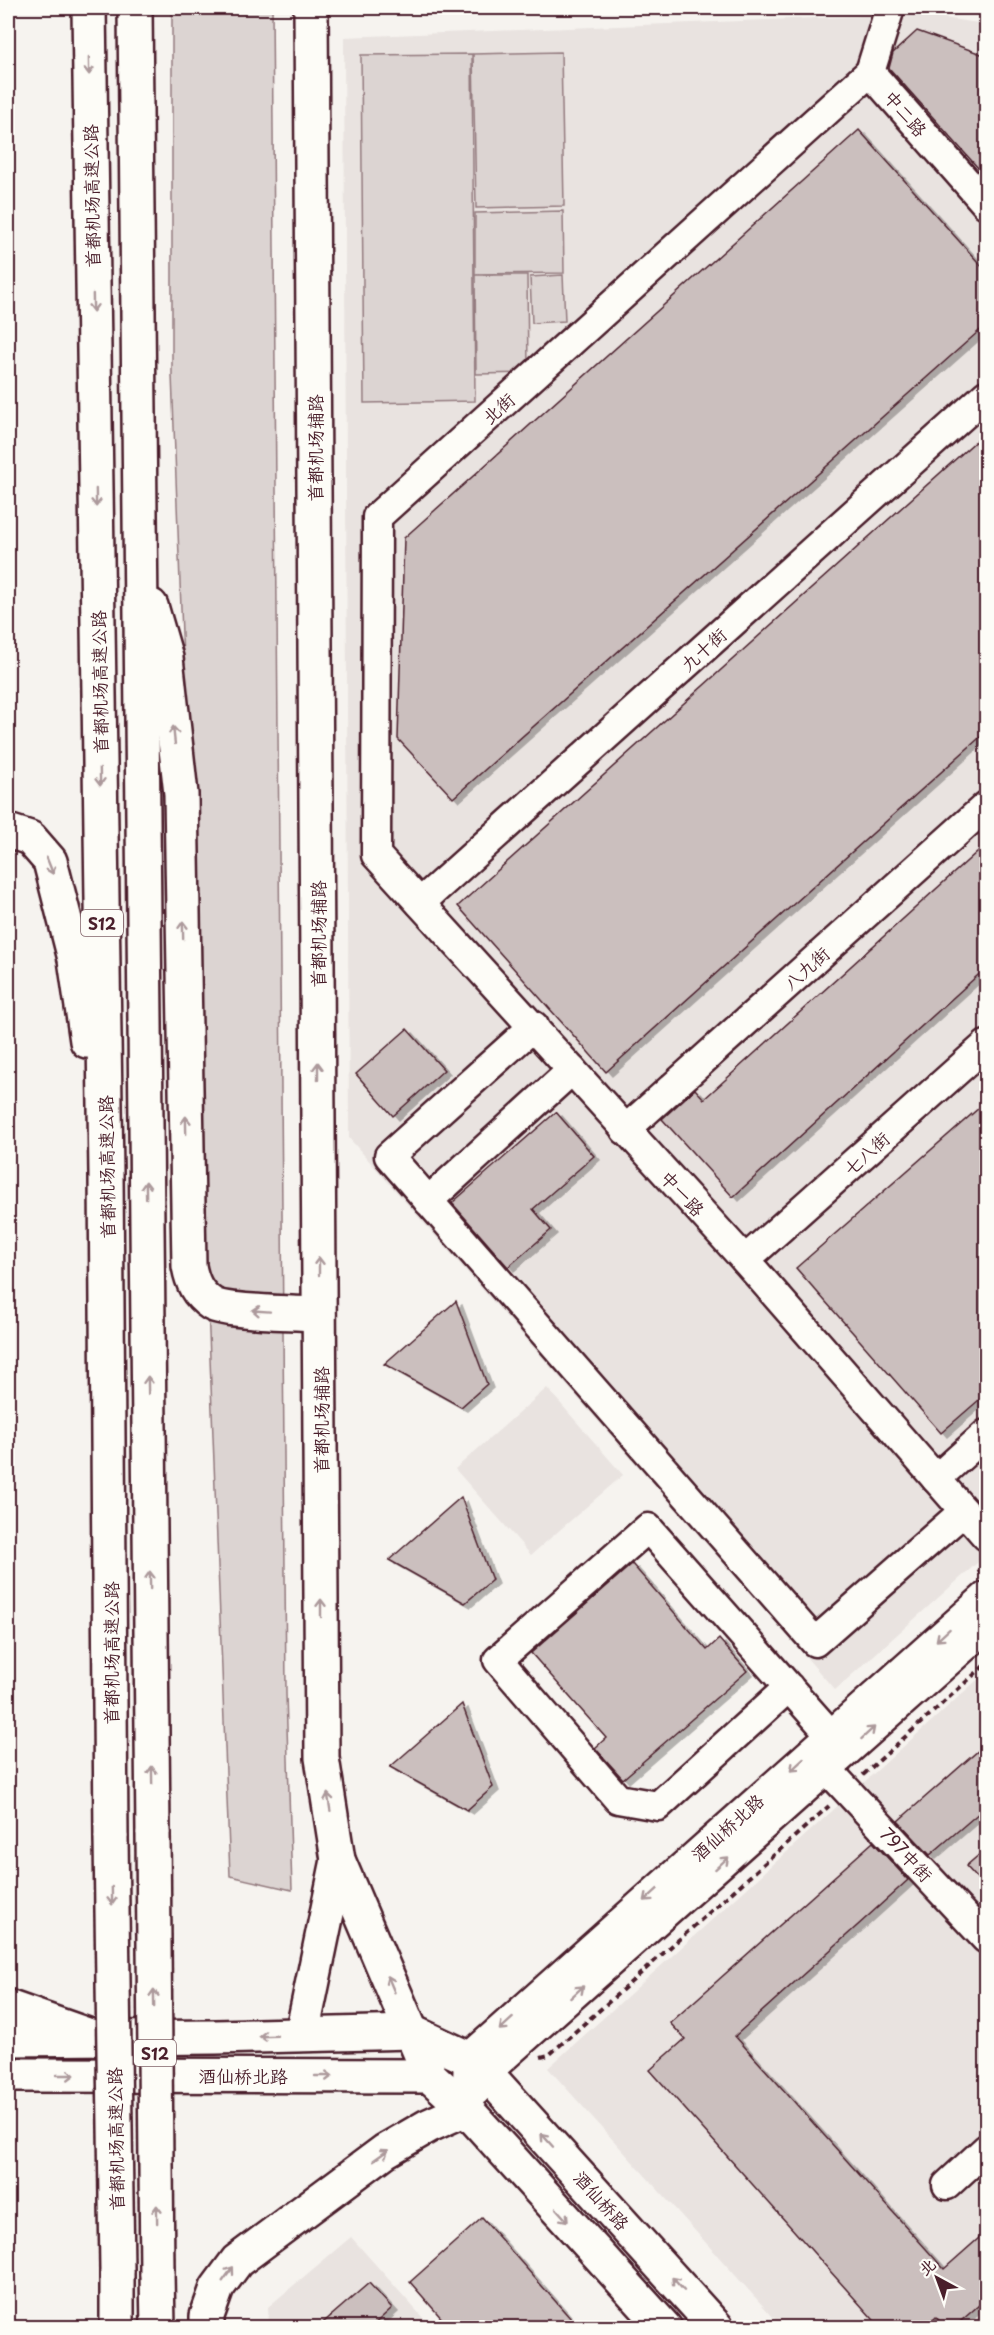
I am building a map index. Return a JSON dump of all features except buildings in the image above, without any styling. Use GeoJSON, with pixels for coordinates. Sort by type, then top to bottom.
{"type":"FeatureCollection","features":[{"type":"Feature","properties":{"kind":"main road","name":"首都机场高速公路"},"geometry":{"type":"LineString","coordinates":[[89,8],[106,1173],[117,2328]]}},
{"type":"Feature","properties":{"kind":"main road","name":"S12"},"geometry":{"type":"LineString","coordinates":[[135,8],[158,2328]]}},
{"type":"Feature","properties":{"kind":"main road","name":"首都机场辅路"},"geometry":{"type":"LineString","coordinates":[[311,8],[322,1758],[338,1860]]}},
{"type":"Feature","properties":{"kind":"main road"},"geometry":{"type":"LineString","coordinates":[[140,568],[166,658],[181,794],[189,1266],[193,1285],[214,1305],[255,1311],[319,1314]]}},
{"type":"Feature","properties":{"kind":"main road"},"geometry":{"type":"LineString","coordinates":[[8,831],[30,838],[50,861],[75,959],[106,1173]]}},
{"type":"Feature","properties":{"kind":"main road"},"geometry":{"type":"LineString","coordinates":[[338,1860],[430,2076],[466,2109],[665,2328]]}},
{"type":"Feature","properties":{"kind":"main road"},"geometry":{"type":"LineString","coordinates":[[302,2034],[338,1860]]}},
{"type":"Feature","properties":{"kind":"main road"},"geometry":{"type":"LineString","coordinates":[[8,2007],[96,2038]]}},
{"type":"Feature","properties":{"kind":"main road","name":"酒仙桥北路"},"geometry":{"type":"LineString","coordinates":[[8,2039],[412,2032],[477,2066]]}},
{"type":"Feature","properties":{"kind":"main road","name":"酒仙桥路"},"geometry":{"type":"LineString","coordinates":[[477,2066],[717,2328]]}},
{"type":"Feature","properties":{"kind":"main road","name":"酒仙桥北路"},"geometry":{"type":"LineString","coordinates":[[8,2075],[430,2076]]}},
{"type":"Feature","properties":{"kind":"main road"},"geometry":{"type":"LineString","coordinates":[[207,2328],[207,2316],[217,2288],[237,2261],[385,2151],[428,2126],[466,2109]]}},
{"type":"Feature","properties":{"kind":"street"},"geometry":{"type":"LineString","coordinates":[[870,72],[890,8]]}},
{"type":"Feature","properties":{"kind":"street","name":"中二路"},"geometry":{"type":"LineString","coordinates":[[870,72],[987,204]]}},
{"type":"Feature","properties":{"kind":"street","name":"北街"},"geometry":{"type":"LineString","coordinates":[[376,855],[377,517],[870,72]]}},
{"type":"Feature","properties":{"kind":"street","name":"九十街"},"geometry":{"type":"LineString","coordinates":[[420,903],[987,395]]}},
{"type":"Feature","properties":{"kind":"street","name":"八九街"},"geometry":{"type":"LineString","coordinates":[[625,1130],[987,806]]}},
{"type":"Feature","properties":{"kind":"street","name":"中一路"},"geometry":{"type":"LineString","coordinates":[[376,855],[745,1260],[987,1536]]}},
{"type":"Feature","properties":{"kind":"street"},"geometry":{"type":"LineString","coordinates":[[534,1026],[389,1156],[815,1642],[964,1511]]}},
{"type":"Feature","properties":{"kind":"street","name":"七八街"},"geometry":{"type":"LineString","coordinates":[[745,1260],[987,1045]]}},
{"type":"Feature","properties":{"kind":"street"},"geometry":{"type":"LineString","coordinates":[[428,1201],[572,1070]]}},
{"type":"Feature","properties":{"kind":"street"},"geometry":{"type":"LineString","coordinates":[[936,1479],[987,1434]]}},
{"type":"Feature","properties":{"kind":"street"},"geometry":{"type":"LineString","coordinates":[[789,1687],[658,1806],[618,1799],[498,1660],[648,1528],[789,1687],[831,1735]]}},
{"type":"Feature","properties":{"kind":"street","name":"酒仙桥北路"},"geometry":{"type":"LineString","coordinates":[[477,2066],[831,1735],[987,1596]]}},
{"type":"Feature","properties":{"kind":"street","name":"酒仙桥北路"},"geometry":{"type":"LineString","coordinates":[[477,2066],[827,1769],[987,1628]]}},
{"type":"Feature","properties":{"kind":"street","name":"797中街"},"geometry":{"type":"LineString","coordinates":[[827,1769],[987,1939]]}},
{"type":"Feature","properties":{"kind":"street"},"geometry":{"type":"LineString","coordinates":[[466,2109],[477,2066]]}},
{"type":"Feature","properties":{"kind":"street"},"geometry":{"type":"LineString","coordinates":[[947,2185],[987,2149]]}},
{"type":"Feature","properties":{"kind":"path"},"geometry":{"type":"LineString","coordinates":[[538,2058],[549,2055],[987,1664]]}},
{"type":"Feature","properties":{"kind":"shaded area"},"geometry":{"type":"Polygon","coordinates":[[[172,8],[272,8],[286,1694],[292,1890],[230,1876],[172,375],[172,8]]]}},
{"type":"Feature","properties":{"kind":"shaded area"},"geometry":{"type":"Polygon","coordinates":[[[915,14],[986,24],[986,1555],[835,1690],[349,1138],[344,37],[915,14]]]}},
{"type":"Feature","properties":{"kind":"shaded area"},"geometry":{"type":"Polygon","coordinates":[[[561,52],[564,206],[476,208],[473,54],[561,52]]]}},
{"type":"Feature","properties":{"kind":"shaded area"},"geometry":{"type":"Polygon","coordinates":[[[472,54],[475,401],[364,403],[361,55],[472,54]]]}},
{"type":"Feature","properties":{"kind":"shaded area"},"geometry":{"type":"Polygon","coordinates":[[[563,211],[564,273],[475,274],[475,213],[563,211]]]}},
{"type":"Feature","properties":{"kind":"shaded area"},"geometry":{"type":"Polygon","coordinates":[[[475,275],[527,275],[528,373],[476,374],[475,275]]]}},
{"type":"Feature","properties":{"kind":"shaded area"},"geometry":{"type":"Polygon","coordinates":[[[563,275],[565,321],[532,323],[530,277],[563,275]]]}},
{"type":"Feature","properties":{"kind":"shaded area"},"geometry":{"type":"Polygon","coordinates":[[[547,1388],[623,1475],[531,1555],[455,1469],[547,1388]]]}},
{"type":"Feature","properties":{"kind":"shaded area"},"geometry":{"type":"Polygon","coordinates":[[[986,1672],[986,2317],[975,2328],[782,2327],[548,2068],[986,1672]]]}},
{"type":"Feature","properties":{"kind":"shaded area"},"geometry":{"type":"Polygon","coordinates":[[[351,2237],[431,2327],[269,2327],[268,2307],[351,2237]]]}}]}
